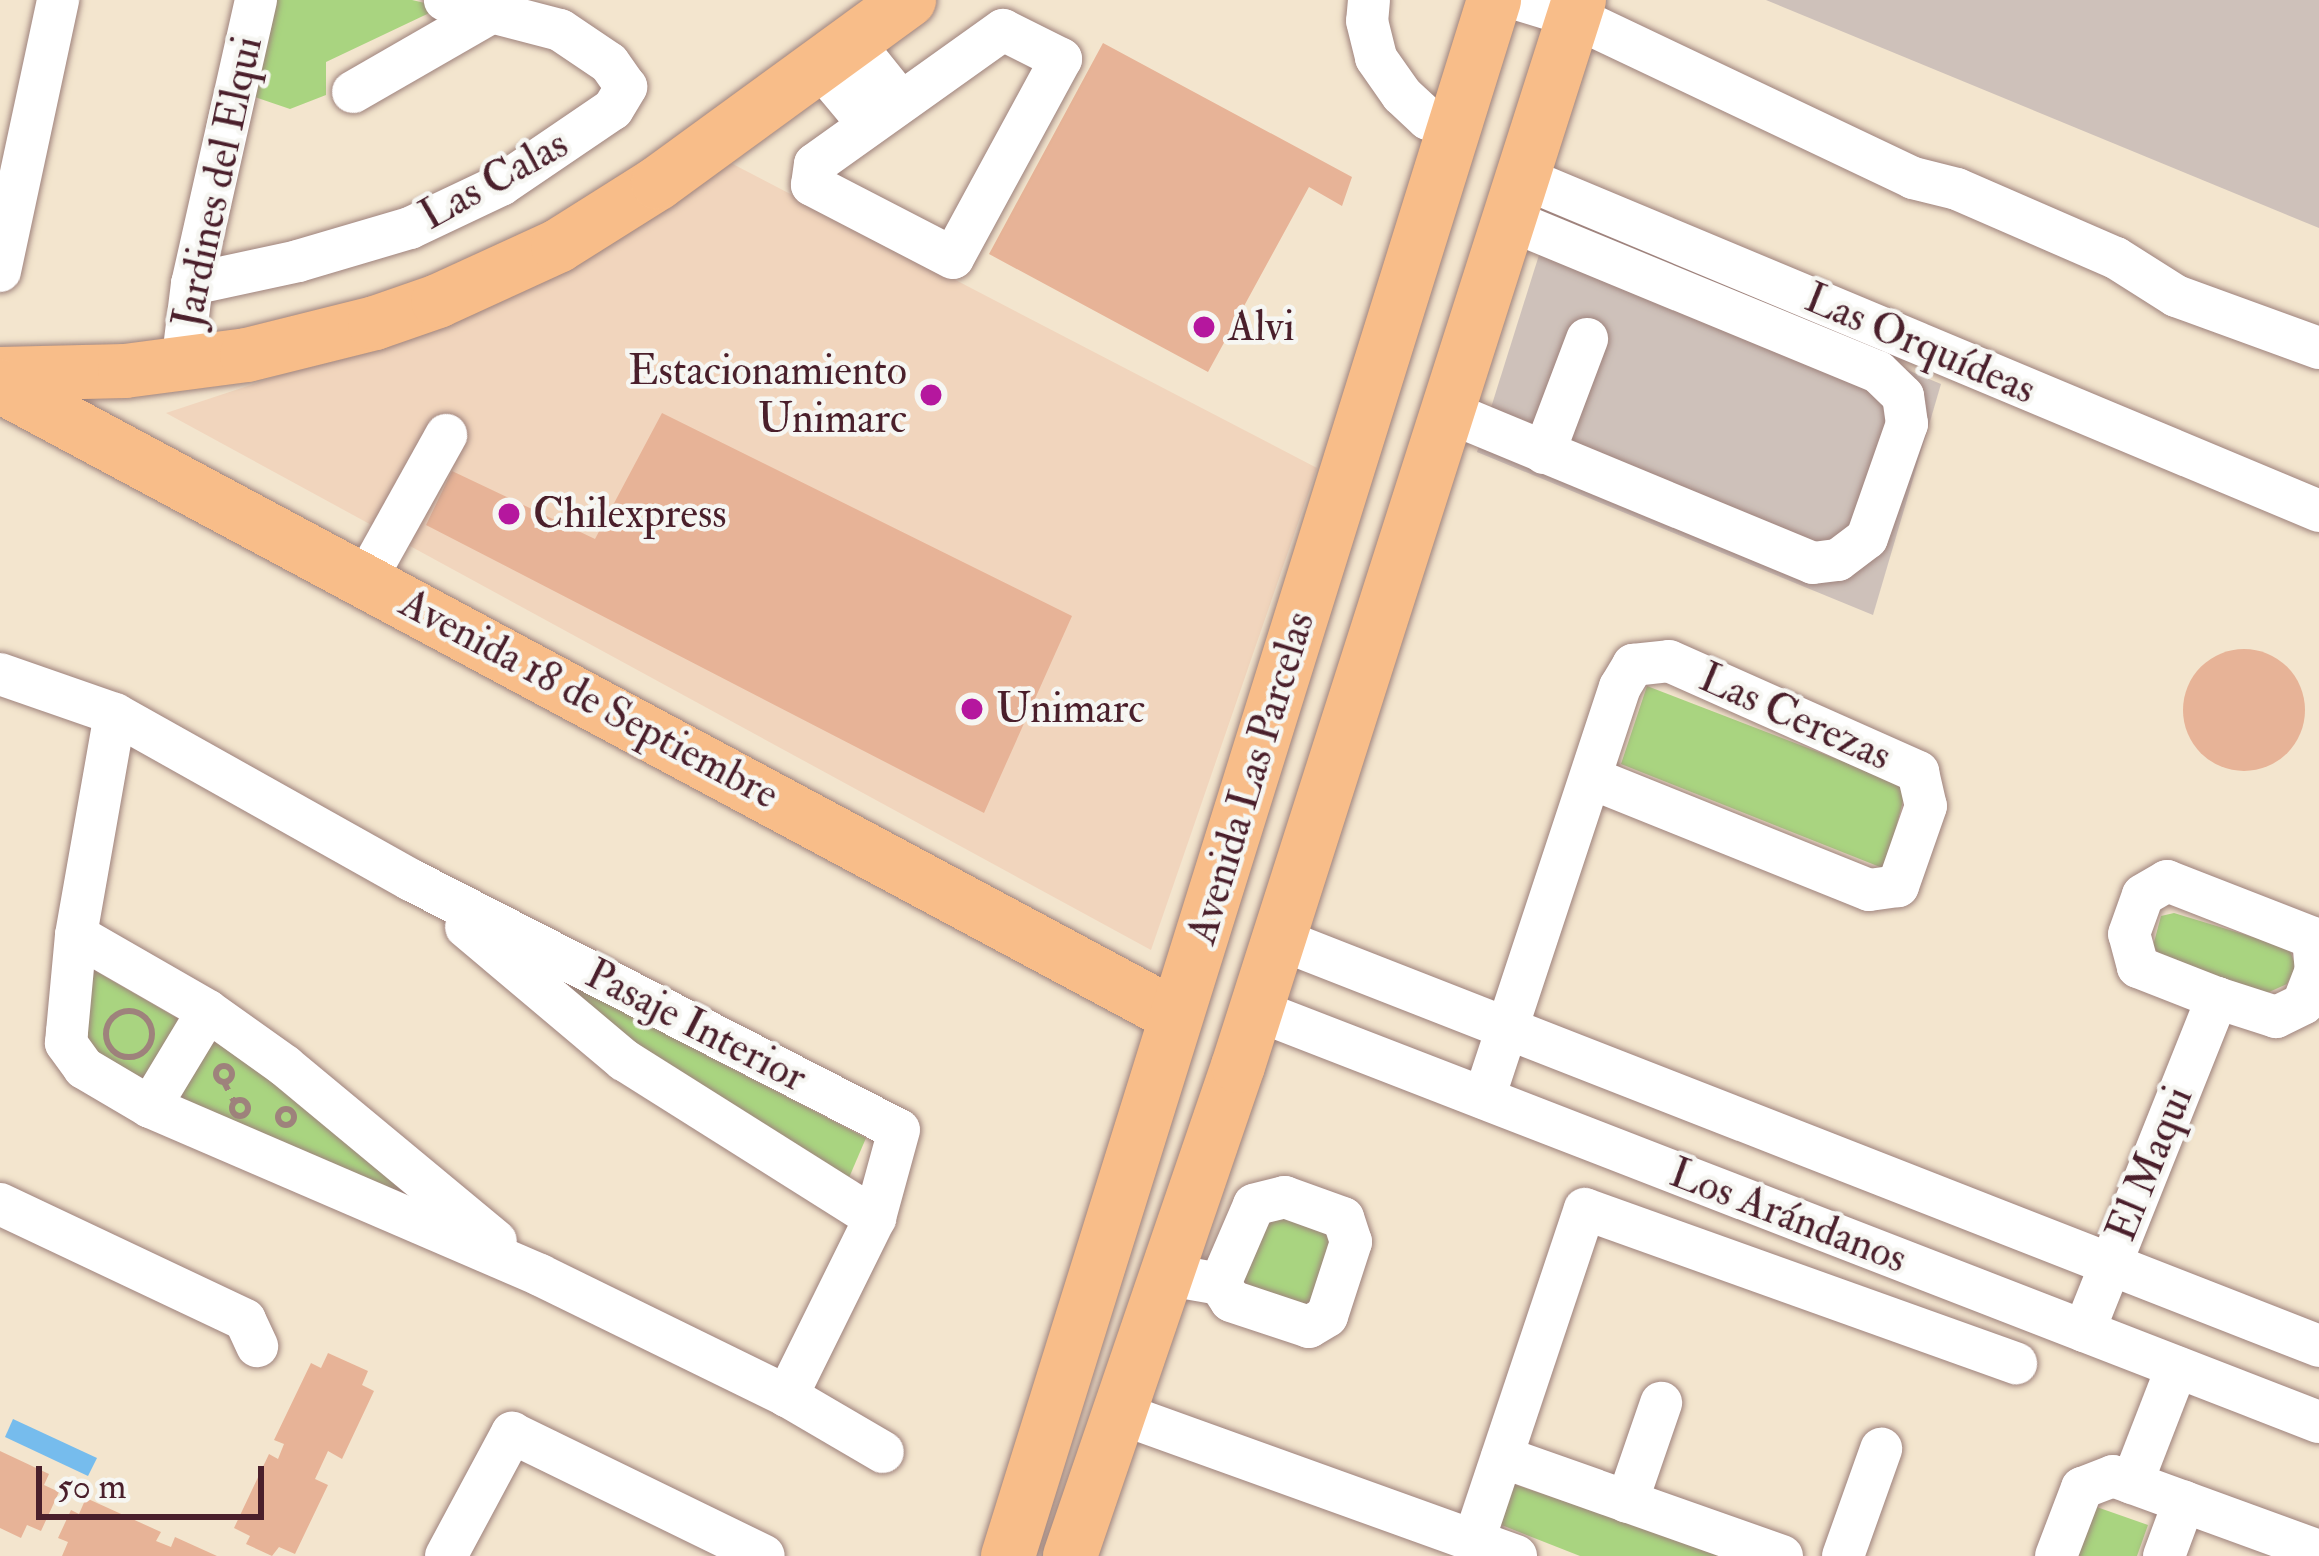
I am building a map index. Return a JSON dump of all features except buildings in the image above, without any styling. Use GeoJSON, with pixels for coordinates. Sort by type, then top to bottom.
{"type":"FeatureCollection","features":[{"type":"Feature","properties":{"kind":"main road"},"geometry":{"type":"LineString","coordinates":[[0,374],[182,365],[375,323],[499,275],[558,246],[658,183],[909,0]]}},
{"type":"Feature","properties":{"kind":"main road","name":"Avenida Las Parcelas"},"geometry":{"type":"LineString","coordinates":[[1008,1556],[1495,0]]}},
{"type":"Feature","properties":{"kind":"main road","name":"Avenida Las Parcelas"},"geometry":{"type":"LineString","coordinates":[[1070,1556],[1120,1413],[1195,1280],[1256,1010],[1575,8]]}},
{"type":"Feature","properties":{"kind":"main road","name":"Avenida 18 de Septiembre"},"geometry":{"type":"LineString","coordinates":[[0,386],[1176,1016]]}},
{"type":"Feature","properties":{"kind":"main road"},"geometry":{"type":"LineString","coordinates":[[1176,1016],[1256,1010]]}},
{"type":"Feature","properties":{"kind":"street"},"geometry":{"type":"LineString","coordinates":[[0,271],[58,0]]}},
{"type":"Feature","properties":{"kind":"street","name":"Jardines del Elqui"},"geometry":{"type":"LineString","coordinates":[[182,365],[192,284],[256,0]]}},
{"type":"Feature","properties":{"kind":"street","name":"Las Calas"},"geometry":{"type":"LineString","coordinates":[[192,284],[298,261],[410,228],[501,185],[613,109],[626,87],[610,63],[560,30],[446,0]]}},
{"type":"Feature","properties":{"kind":"street"},"geometry":{"type":"LineString","coordinates":[[1369,0],[1367,21],[1376,58],[1415,107],[1454,130]]}},
{"type":"Feature","properties":{"kind":"street"},"geometry":{"type":"LineString","coordinates":[[1520,0],[1575,8],[1913,178],[1957,189],[2116,258],[2176,296],[2294,344],[2319,348]]}},
{"type":"Feature","properties":{"kind":"street"},"geometry":{"type":"LineString","coordinates":[[353,92],[492,12]]}},
{"type":"Feature","properties":{"kind":"street"},"geometry":{"type":"LineString","coordinates":[[1003,30],[1061,59],[953,258],[812,185],[814,164],[885,114],[1003,30]]}},
{"type":"Feature","properties":{"kind":"street"},"geometry":{"type":"LineString","coordinates":[[836,53],[885,114]]}},
{"type":"Feature","properties":{"kind":"street"},"geometry":{"type":"LineString","coordinates":[[1446,411],[1800,561],[1826,562],[1849,554],[1873,527],[1907,424],[1907,410],[1896,387],[1878,372],[1514,198]]}},
{"type":"Feature","properties":{"kind":"street","name":"Las Orquídeas"},"geometry":{"type":"LineString","coordinates":[[1514,198],[2319,511]]}},
{"type":"Feature","properties":{"kind":"street"},"geometry":{"type":"LineString","coordinates":[[1544,453],[1587,339]]}},
{"type":"Feature","properties":{"kind":"street"},"geometry":{"type":"LineString","coordinates":[[366,579],[446,435]]}},
{"type":"Feature","properties":{"kind":"street","name":"Las Cerezas"},"geometry":{"type":"LineString","coordinates":[[1484,1098],[1620,687],[1633,665],[1669,661],[1918,772],[1925,806],[1898,886],[1869,890],[1591,778]]}},
{"type":"Feature","properties":{"kind":"street","name":"Pasaje Interior"},"geometry":{"type":"LineString","coordinates":[[0,674],[115,714],[411,880],[899,1130],[874,1219],[787,1396]]}},
{"type":"Feature","properties":{"kind":"street"},"geometry":{"type":"LineString","coordinates":[[115,714],[76,935],[66,1043],[85,1068],[150,1106],[540,1275],[787,1396],[884,1452]]}},
{"type":"Feature","properties":{"kind":"street","name":"Pasaje Interior"},"geometry":{"type":"LineString","coordinates":[[411,880],[624,1060],[874,1219]]}},
{"type":"Feature","properties":{"kind":"street"},"geometry":{"type":"LineString","coordinates":[[76,935],[208,1011],[285,1066],[540,1275]]}},
{"type":"Feature","properties":{"kind":"street","name":"Los Arándanos"},"geometry":{"type":"LineString","coordinates":[[1279,939],[2319,1346]]}},
{"type":"Feature","properties":{"kind":"street","name":"El Maqui"},"geometry":{"type":"LineString","coordinates":[[2084,1331],[2217,998]]}},
{"type":"Feature","properties":{"kind":"street","name":"Los Arándanos"},"geometry":{"type":"LineString","coordinates":[[1256,1010],[2319,1422]]}},
{"type":"Feature","properties":{"kind":"street"},"geometry":{"type":"LineString","coordinates":[[150,1106],[208,1011]]}},
{"type":"Feature","properties":{"kind":"street"},"geometry":{"type":"LineString","coordinates":[[0,1204],[245,1320],[257,1346]]}},
{"type":"Feature","properties":{"kind":"street"},"geometry":{"type":"LineString","coordinates":[[1474,1540],[1585,1209],[2016,1363]]}},
{"type":"Feature","properties":{"kind":"street"},"geometry":{"type":"LineString","coordinates":[[2132,1483],[2177,1367]]}},
{"type":"Feature","properties":{"kind":"street"},"geometry":{"type":"LineString","coordinates":[[1627,1502],[1661,1403]]}},
{"type":"Feature","properties":{"kind":"street"},"geometry":{"type":"LineString","coordinates":[[1120,1413],[1516,1556]]}},
{"type":"Feature","properties":{"kind":"street"},"geometry":{"type":"LineString","coordinates":[[446,1556],[512,1433],[764,1556]]}},
{"type":"Feature","properties":{"kind":"street"},"geometry":{"type":"LineString","coordinates":[[1843,1556],[1880,1449]]}},
{"type":"Feature","properties":{"kind":"street"},"geometry":{"type":"LineString","coordinates":[[1502,1457],[1782,1556]]}},
{"type":"Feature","properties":{"kind":"street"},"geometry":{"type":"LineString","coordinates":[[2056,1556],[2082,1488],[2113,1476],[2319,1551]]}},
{"type":"Feature","properties":{"kind":"street"},"geometry":{"type":"LineString","coordinates":[[2164,1556],[2184,1502]]}},
{"type":"Feature","properties":{"kind":"path"},"geometry":{"type":"LineString","coordinates":[[119,1012],[137,1012],[151,1024],[152,1040],[143,1053],[120,1056],[108,1046],[108,1023],[119,1012]]}},
{"type":"Feature","properties":{"kind":"path"},"geometry":{"type":"LineString","coordinates":[[224,1082],[234,1102]]}},
{"type":"Feature","properties":{"kind":"shaded area"},"geometry":{"type":"Polygon","coordinates":[[[1766,0],[2319,0],[2319,228],[1766,0]]]}},
{"type":"Feature","properties":{"kind":"shaded area","name":"Unimarc"},"geometry":{"type":"Polygon","coordinates":[[[725,160],[1317,468],[1151,950],[166,413],[486,307],[725,160]]]}},
{"type":"Feature","properties":{"kind":"shaded area"},"geometry":{"type":"Polygon","coordinates":[[[1550,220],[1941,384],[1873,615],[1477,452],[1550,220]]]}},
{"type":"Feature","properties":{"kind":"green space"},"geometry":{"type":"Polygon","coordinates":[[[272,0],[412,0],[442,7],[326,62],[326,95],[290,109],[249,95],[272,0]]]}},
{"type":"Feature","properties":{"kind":"green space"},"geometry":{"type":"Polygon","coordinates":[[[1647,686],[1907,786],[1885,869],[1621,764],[1647,686]]]}},
{"type":"Feature","properties":{"kind":"green space"},"geometry":{"type":"Polygon","coordinates":[[[2174,913],[2289,948],[2296,967],[2287,984],[2267,993],[2164,960],[2153,946],[2161,916],[2174,913]]]}},
{"type":"Feature","properties":{"kind":"green space"},"geometry":{"type":"Polygon","coordinates":[[[85,965],[295,1086],[451,1223],[172,1105],[81,1042],[85,965]]]}},
{"type":"Feature","properties":{"kind":"green space"},"geometry":{"type":"Polygon","coordinates":[[[565,982],[866,1138],[848,1180],[624,1050],[565,982]]]}},
{"type":"Feature","properties":{"kind":"green space"},"geometry":{"type":"Polygon","coordinates":[[[1267,1206],[1337,1228],[1311,1311],[1240,1288],[1267,1206]]]}},
{"type":"Feature","properties":{"kind":"green space"},"geometry":{"type":"Polygon","coordinates":[[[1513,1484],[1730,1556],[1580,1556],[1499,1524],[1513,1484]]]}},
{"type":"Feature","properties":{"kind":"green space"},"geometry":{"type":"Polygon","coordinates":[[[2091,1505],[2148,1525],[2137,1556],[2073,1556],[2091,1505]]]}},
{"type":"Feature","properties":{"kind":"water"},"geometry":{"type":"Polygon","coordinates":[[[13,1419],[97,1458],[88,1476],[5,1437],[13,1419]]]}},
{"type":"Feature","properties":{"kind":"place","name":"Alvi"},"geometry":{"type":"Point","coordinates":[1204,327]}},
{"type":"Feature","properties":{"kind":"place","name":"Estacionamiento Unimarc"},"geometry":{"type":"Point","coordinates":[931,395]}},
{"type":"Feature","properties":{"kind":"place","name":"Chilexpress"},"geometry":{"type":"Point","coordinates":[509,514]}},
{"type":"Feature","properties":{"kind":"place","name":"Unimarc"},"geometry":{"type":"Point","coordinates":[972,709]}}]}
